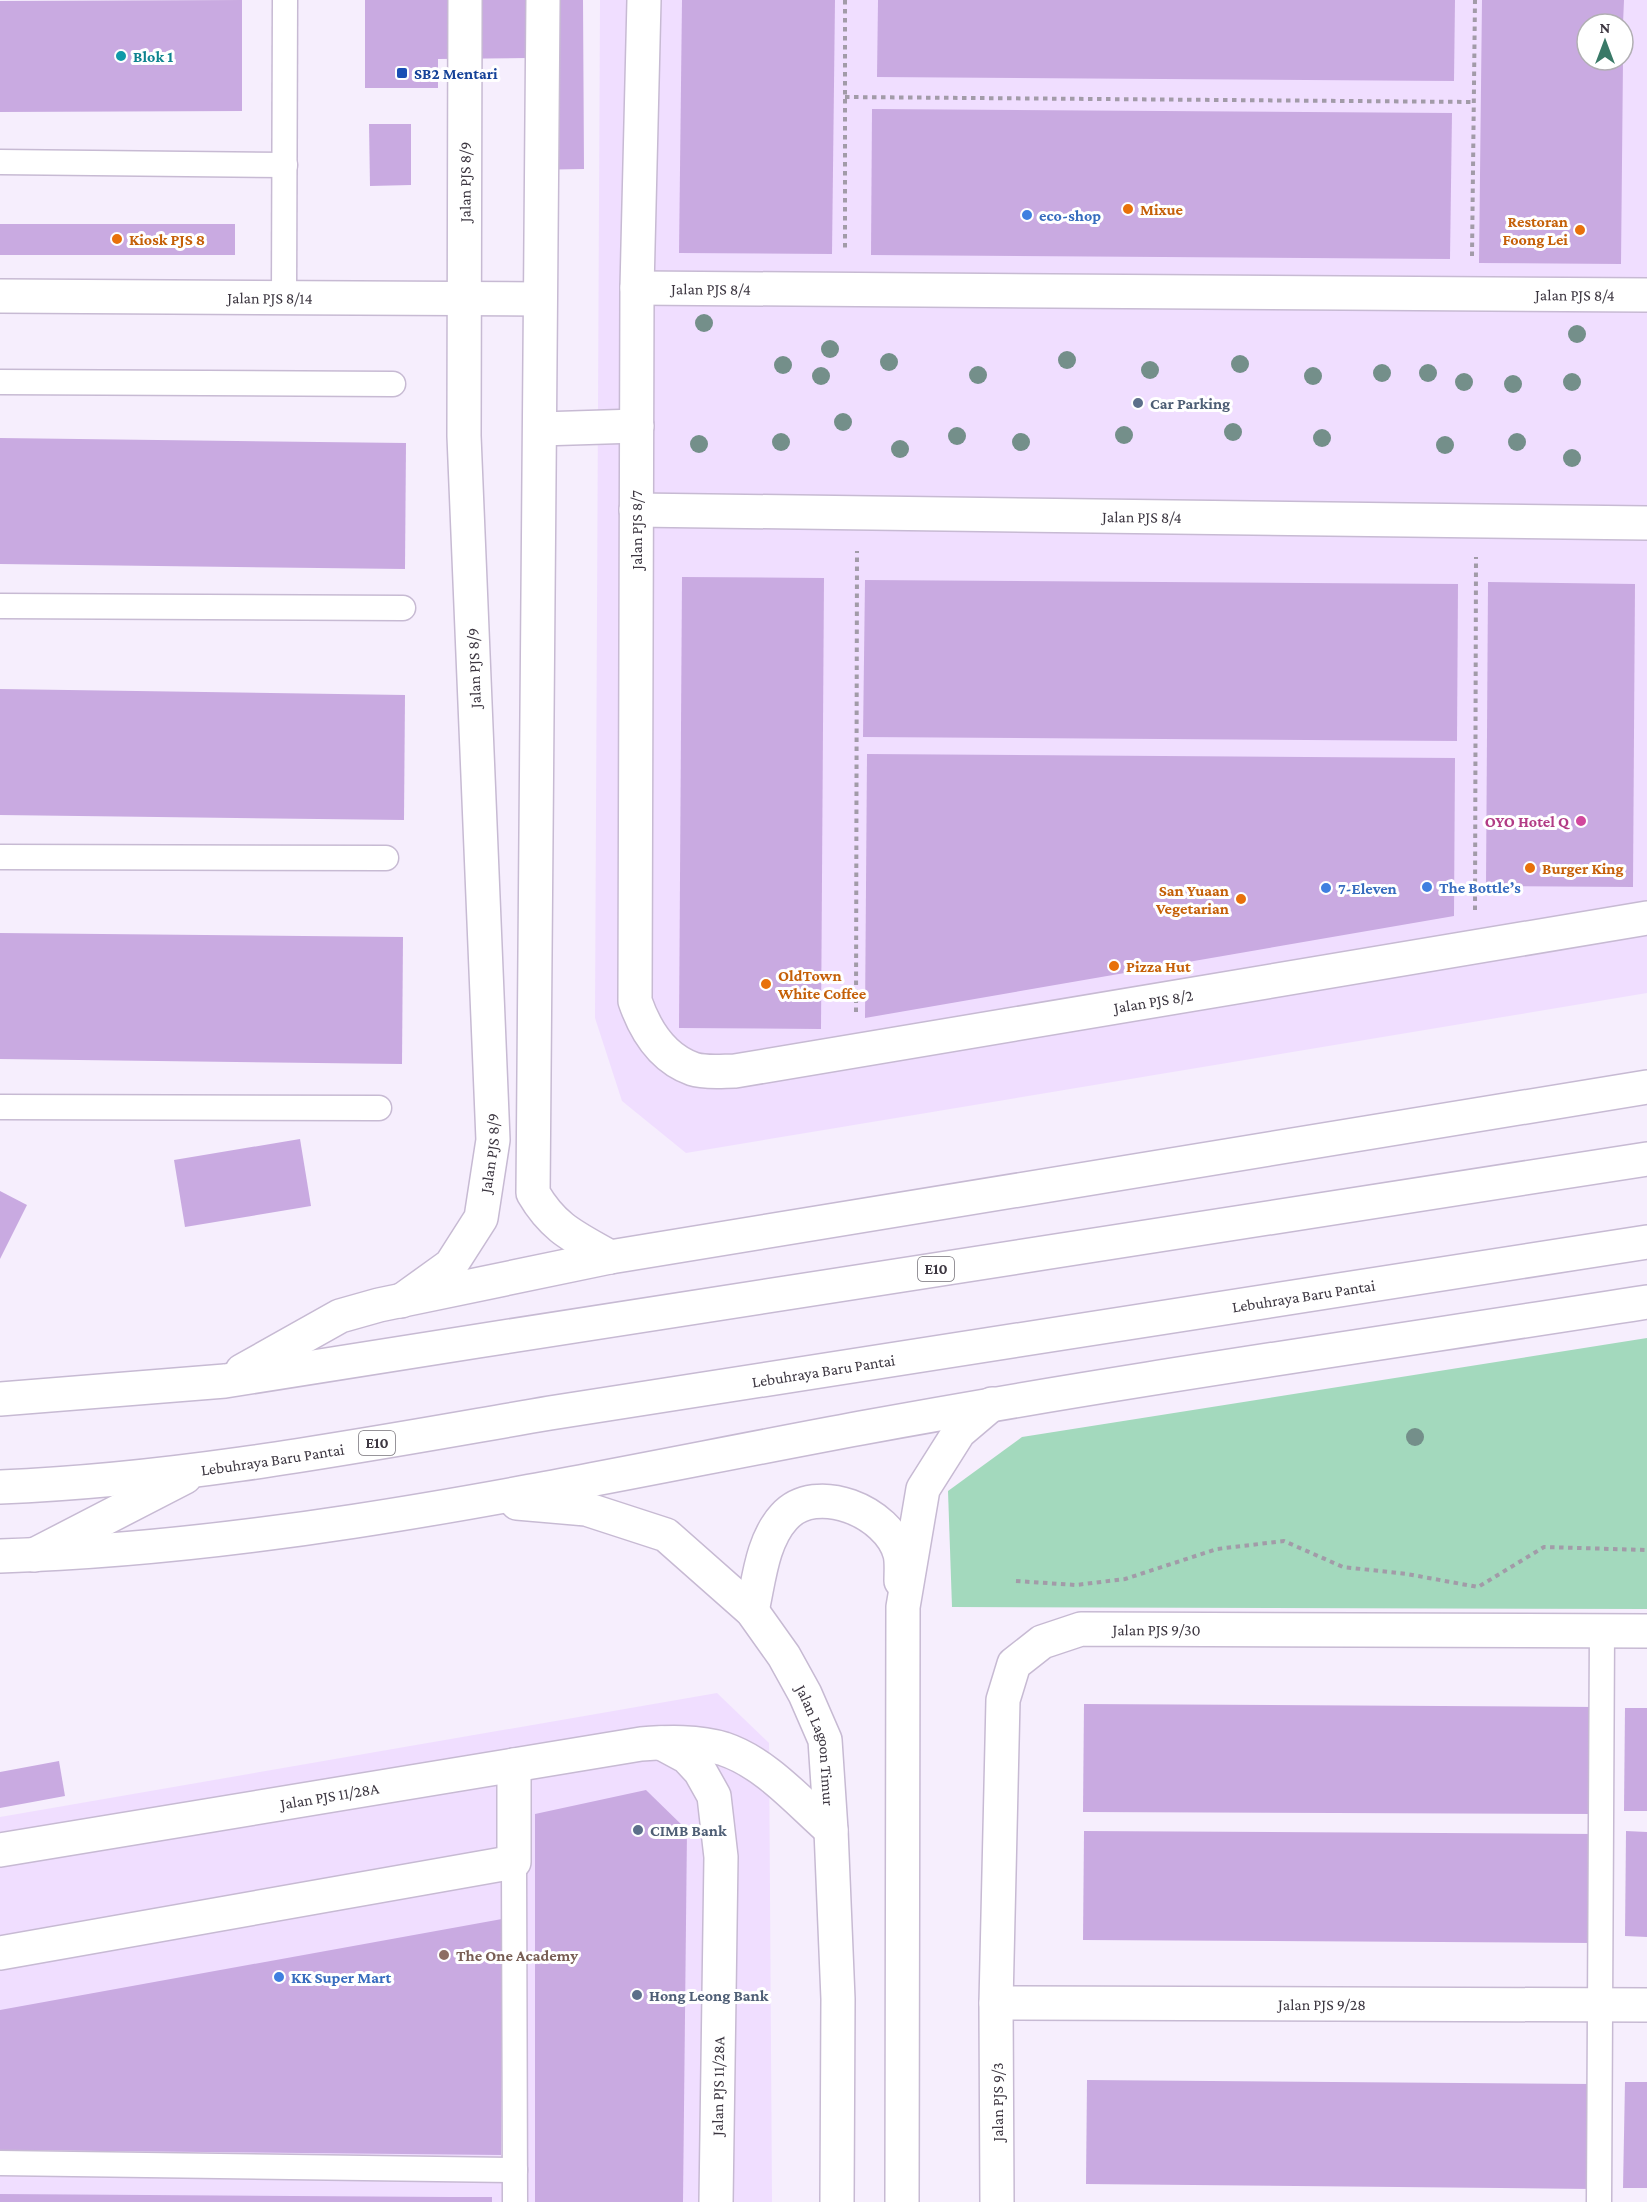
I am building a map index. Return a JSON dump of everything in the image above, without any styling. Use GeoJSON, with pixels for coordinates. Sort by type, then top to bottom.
{"type":"FeatureCollection","features":[{"type":"Feature","properties":{"kind":"main road","name":"Jalan PJS 8/9"},"geometry":{"type":"LineString","coordinates":[[401,1301],[451,1265],[481,1218],[493,1140],[464,436],[465,0]]}},
{"type":"Feature","properties":{"kind":"main road"},"geometry":{"type":"LineString","coordinates":[[543,0],[533,1192],[546,1214],[564,1231],[610,1257]]}},
{"type":"Feature","properties":{"kind":"main road","name":"Jalan PJS 8/7"},"geometry":{"type":"LineString","coordinates":[[644,0],[637,288],[634,1000],[645,1029],[664,1051]]}},
{"type":"Feature","properties":{"kind":"main road","name":"Jalan PJS 8/4"},"geometry":{"type":"LineString","coordinates":[[637,288],[1647,295]]}},
{"type":"Feature","properties":{"kind":"main road","name":"Jalan PJS 8/14"},"geometry":{"type":"LineString","coordinates":[[0,296],[539,299]]}},
{"type":"Feature","properties":{"kind":"main road"},"geometry":{"type":"LineString","coordinates":[[540,429],[637,426]]}},
{"type":"Feature","properties":{"kind":"main road","name":"Jalan PJS 8/4"},"geometry":{"type":"LineString","coordinates":[[636,510],[1647,523]]}},
{"type":"Feature","properties":{"kind":"main road","name":"Jalan PJS 8/2"},"geometry":{"type":"LineString","coordinates":[[664,1051],[694,1069],[735,1071],[1647,918]]}},
{"type":"Feature","properties":{"kind":"main road"},"geometry":{"type":"LineString","coordinates":[[225,1381],[340,1316],[610,1257],[1647,1087]]}},
{"type":"Feature","properties":{"kind":"main road","name":"E10"},"geometry":{"type":"LineString","coordinates":[[0,1399],[225,1381],[1647,1159]]}},
{"type":"Feature","properties":{"kind":"main road","name":"Lebuhraya Baru Pantai"},"geometry":{"type":"LineString","coordinates":[[0,1487],[47,1485],[202,1468],[379,1443],[562,1411],[1647,1242]]}},
{"type":"Feature","properties":{"kind":"main road"},"geometry":{"type":"LineString","coordinates":[[0,1556],[138,1549],[294,1532],[992,1404],[1647,1302]]}},
{"type":"Feature","properties":{"kind":"main road"},"geometry":{"type":"LineString","coordinates":[[903,1607],[923,1489],[959,1432],[992,1404]]}},
{"type":"Feature","properties":{"kind":"main road"},"geometry":{"type":"LineString","coordinates":[[34,1555],[202,1468]]}},
{"type":"Feature","properties":{"kind":"main road","name":"Jalan Lagoon Timur"},"geometry":{"type":"LineString","coordinates":[[477,1500],[586,1509],[666,1535],[752,1611],[784,1656],[825,1740],[838,1999],[837,2202]]}},
{"type":"Feature","properties":{"kind":"main road"},"geometry":{"type":"LineString","coordinates":[[752,1611],[764,1557],[774,1530],[786,1515],[810,1501],[832,1501],[863,1511],[882,1526],[900,1553],[903,1607],[902,2202]]}},
{"type":"Feature","properties":{"kind":"main road","name":"Jalan PJS 9/30"},"geometry":{"type":"LineString","coordinates":[[996,2003],[1003,1700],[1014,1664],[1042,1642],[1081,1629],[1647,1631]]}},
{"type":"Feature","properties":{"kind":"main road","name":"Jalan PJS 11/28A"},"geometry":{"type":"LineString","coordinates":[[0,1850],[514,1765],[681,1742],[723,1749],[754,1764],[831,1830]]}},
{"type":"Feature","properties":{"kind":"main road","name":"Jalan PJS 11/28A"},"geometry":{"type":"LineString","coordinates":[[661,1743],[687,1757],[700,1771],[714,1796],[720,1847],[716,2202]]}},
{"type":"Feature","properties":{"kind":"main road"},"geometry":{"type":"LineString","coordinates":[[0,1953],[514,1862],[514,1765]]}},
{"type":"Feature","properties":{"kind":"main road","name":"Jalan PJS 9/28"},"geometry":{"type":"LineString","coordinates":[[996,2003],[1647,2005]]}},
{"type":"Feature","properties":{"kind":"main road","name":"Jalan PJS 9/3"},"geometry":{"type":"LineString","coordinates":[[996,2003],[997,2202]]}},
{"type":"Feature","properties":{"kind":"lane"},"geometry":{"type":"LineString","coordinates":[[285,0],[285,297]]}},
{"type":"Feature","properties":{"kind":"lane"},"geometry":{"type":"LineString","coordinates":[[0,162],[285,165]]}},
{"type":"Feature","properties":{"kind":"lane"},"geometry":{"type":"LineString","coordinates":[[0,382],[393,384]]}},
{"type":"Feature","properties":{"kind":"lane"},"geometry":{"type":"LineString","coordinates":[[0,606],[403,608]]}},
{"type":"Feature","properties":{"kind":"lane"},"geometry":{"type":"LineString","coordinates":[[0,856],[387,858]]}},
{"type":"Feature","properties":{"kind":"lane"},"geometry":{"type":"LineString","coordinates":[[0,1107],[379,1108]]}},
{"type":"Feature","properties":{"kind":"lane"},"geometry":{"type":"LineString","coordinates":[[1599,2202],[1602,1631]]}},
{"type":"Feature","properties":{"kind":"lane"},"geometry":{"type":"LineString","coordinates":[[514,1862],[515,2202]]}},
{"type":"Feature","properties":{"kind":"lane"},"geometry":{"type":"LineString","coordinates":[[0,2163],[515,2170]]}},
{"type":"Feature","properties":{"kind":"path"},"geometry":{"type":"LineString","coordinates":[[845,0],[845,289]]}},
{"type":"Feature","properties":{"kind":"path"},"geometry":{"type":"LineString","coordinates":[[1472,293],[1475,0]]}},
{"type":"Feature","properties":{"kind":"path"},"geometry":{"type":"LineString","coordinates":[[845,97],[1474,102]]}},
{"type":"Feature","properties":{"kind":"path"},"geometry":{"type":"LineString","coordinates":[[856,1051],[857,513]]}},
{"type":"Feature","properties":{"kind":"path"},"geometry":{"type":"LineString","coordinates":[[1475,947],[1476,521]]}},
{"type":"Feature","properties":{"kind":"path"},"geometry":{"type":"LineString","coordinates":[[1016,1581],[1076,1585],[1125,1579],[1217,1549],[1284,1541],[1343,1568],[1407,1574],[1478,1587],[1544,1547],[1647,1550]]}},
{"type":"Feature","properties":{"kind":"shaded area"},"geometry":{"type":"Polygon","coordinates":[[[600,0],[1647,0],[1647,993],[686,1153],[622,1101],[595,1018],[600,0]]]}},
{"type":"Feature","properties":{"kind":"shaded area"},"geometry":{"type":"Polygon","coordinates":[[[717,1693],[769,1743],[772,2202],[0,2202],[0,1817],[717,1693]]]}},
{"type":"Feature","properties":{"kind":"green space"},"geometry":{"type":"Polygon","coordinates":[[[1647,1338],[1647,1609],[952,1607],[948,1491],[1022,1437],[1647,1338]]]}},
{"type":"Feature","properties":{"kind":"building","name":"Blok 1"},"geometry":{"type":"Polygon","coordinates":[[[242,0],[242,111],[0,112],[0,1],[242,0]]]}},
{"type":"Feature","properties":{"kind":"building","name":"SB2 Mentari"},"geometry":{"type":"Polygon","coordinates":[[[365,0],[583,0],[584,169],[528,170],[528,58],[438,59],[438,88],[365,88],[365,0]]]}},
{"type":"Feature","properties":{"kind":"building"},"geometry":{"type":"Polygon","coordinates":[[[682,0],[835,0],[832,254],[679,253],[682,0]]]}},
{"type":"Feature","properties":{"kind":"building"},"geometry":{"type":"Polygon","coordinates":[[[878,0],[1455,0],[1454,81],[877,77],[878,0]]]}},
{"type":"Feature","properties":{"kind":"building"},"geometry":{"type":"Polygon","coordinates":[[[1482,0],[1624,0],[1624,12],[1575,12],[1575,72],[1623,72],[1621,264],[1479,263],[1482,0]]]}},
{"type":"Feature","properties":{"kind":"building"},"geometry":{"type":"Polygon","coordinates":[[[872,109],[1452,113],[1450,259],[871,255],[872,109]]]}},
{"type":"Feature","properties":{"kind":"building"},"geometry":{"type":"Polygon","coordinates":[[[369,124],[411,124],[411,185],[370,186],[369,124]]]}},
{"type":"Feature","properties":{"kind":"building","name":"Kiosk PJS 8"},"geometry":{"type":"Polygon","coordinates":[[[0,224],[235,224],[235,255],[0,255],[0,224]]]}},
{"type":"Feature","properties":{"kind":"building"},"geometry":{"type":"Polygon","coordinates":[[[0,438],[406,443],[405,569],[0,564],[0,438]]]}},
{"type":"Feature","properties":{"kind":"building"},"geometry":{"type":"Polygon","coordinates":[[[682,577],[824,578],[821,1029],[679,1028],[682,577]]]}},
{"type":"Feature","properties":{"kind":"building"},"geometry":{"type":"Polygon","coordinates":[[[865,580],[1458,584],[1457,741],[863,737],[865,580]]]}},
{"type":"Feature","properties":{"kind":"building"},"geometry":{"type":"Polygon","coordinates":[[[1488,582],[1635,584],[1633,887],[1486,886],[1488,582]]]}},
{"type":"Feature","properties":{"kind":"building"},"geometry":{"type":"Polygon","coordinates":[[[0,689],[405,695],[404,820],[0,815],[0,689]]]}},
{"type":"Feature","properties":{"kind":"building"},"geometry":{"type":"Polygon","coordinates":[[[867,754],[1455,758],[1454,916],[865,1018],[867,754]]]}},
{"type":"Feature","properties":{"kind":"building"},"geometry":{"type":"Polygon","coordinates":[[[0,933],[403,937],[402,1064],[0,1059],[0,933]]]}},
{"type":"Feature","properties":{"kind":"building"},"geometry":{"type":"Polygon","coordinates":[[[300,1139],[311,1206],[185,1227],[174,1160],[300,1139]]]}},
{"type":"Feature","properties":{"kind":"building"},"geometry":{"type":"Polygon","coordinates":[[[0,1191],[27,1205],[0,1259],[0,1191]]]}},
{"type":"Feature","properties":{"kind":"building"},"geometry":{"type":"Polygon","coordinates":[[[1084,1704],[1596,1707],[1595,1814],[1083,1812],[1084,1704]]]}},
{"type":"Feature","properties":{"kind":"building"},"geometry":{"type":"Polygon","coordinates":[[[1625,1708],[1647,1708],[1647,1811],[1624,1811],[1625,1708]]]}},
{"type":"Feature","properties":{"kind":"building"},"geometry":{"type":"Polygon","coordinates":[[[59,1761],[65,1796],[0,1808],[0,1772],[59,1761]]]}},
{"type":"Feature","properties":{"kind":"building"},"geometry":{"type":"Polygon","coordinates":[[[646,1790],[687,1830],[683,2202],[535,2202],[535,1814],[646,1790]]]}},
{"type":"Feature","properties":{"kind":"building"},"geometry":{"type":"Polygon","coordinates":[[[1084,1831],[1594,1834],[1593,1943],[1083,1940],[1084,1831]]]}},
{"type":"Feature","properties":{"kind":"building"},"geometry":{"type":"Polygon","coordinates":[[[1626,1831],[1647,1832],[1647,1937],[1625,1936],[1626,1831]]]}},
{"type":"Feature","properties":{"kind":"building"},"geometry":{"type":"Polygon","coordinates":[[[502,1919],[501,2155],[0,2150],[0,2010],[502,1919]]]}},
{"type":"Feature","properties":{"kind":"building"},"geometry":{"type":"Polygon","coordinates":[[[1087,2080],[1592,2084],[1592,2189],[1086,2184],[1087,2080]]]}},
{"type":"Feature","properties":{"kind":"building"},"geometry":{"type":"Polygon","coordinates":[[[1625,2082],[1647,2082],[1647,2188],[1623,2188],[1625,2082]]]}},
{"type":"Feature","properties":{"kind":"building"},"geometry":{"type":"Polygon","coordinates":[[[0,2194],[492,2197],[492,2202],[0,2202],[0,2194]]]}},
{"type":"Feature","properties":{"kind":"place","name":"Blok 1"},"geometry":{"type":"Point","coordinates":[121,56]}},
{"type":"Feature","properties":{"kind":"place","name":"SB2 Mentari"},"geometry":{"type":"Point","coordinates":[402,73]}},
{"type":"Feature","properties":{"kind":"place","name":"Mixue"},"geometry":{"type":"Point","coordinates":[1128,209]}},
{"type":"Feature","properties":{"kind":"place","name":"eco-shop"},"geometry":{"type":"Point","coordinates":[1027,215]}},
{"type":"Feature","properties":{"kind":"place","name":"Restoran Foong Lei"},"geometry":{"type":"Point","coordinates":[1580,230]}},
{"type":"Feature","properties":{"kind":"place","name":"Kiosk PJS 8"},"geometry":{"type":"Point","coordinates":[117,239]}},
{"type":"Feature","properties":{"kind":"place","name":"Car Parking"},"geometry":{"type":"Point","coordinates":[1138,403]}},
{"type":"Feature","properties":{"kind":"place","name":"OYO Hotel Q"},"geometry":{"type":"Point","coordinates":[1581,821]}},
{"type":"Feature","properties":{"kind":"place","name":"Burger King"},"geometry":{"type":"Point","coordinates":[1530,868]}},
{"type":"Feature","properties":{"kind":"place","name":"The Bottle’s"},"geometry":{"type":"Point","coordinates":[1427,887]}},
{"type":"Feature","properties":{"kind":"place","name":"7-Eleven"},"geometry":{"type":"Point","coordinates":[1326,888]}},
{"type":"Feature","properties":{"kind":"place","name":"San Yuaan Vegetarian"},"geometry":{"type":"Point","coordinates":[1241,899]}},
{"type":"Feature","properties":{"kind":"place","name":"Pizza Hut"},"geometry":{"type":"Point","coordinates":[1114,966]}},
{"type":"Feature","properties":{"kind":"place","name":"OldTown White Coffee"},"geometry":{"type":"Point","coordinates":[766,984]}},
{"type":"Feature","properties":{"kind":"place","name":"CIMB Bank"},"geometry":{"type":"Point","coordinates":[638,1830]}},
{"type":"Feature","properties":{"kind":"place","name":"The One Academy"},"geometry":{"type":"Point","coordinates":[444,1955]}},
{"type":"Feature","properties":{"kind":"place","name":"KK Super Mart"},"geometry":{"type":"Point","coordinates":[279,1977]}},
{"type":"Feature","properties":{"kind":"place","name":"Hong Leong Bank"},"geometry":{"type":"Point","coordinates":[637,1995]}}]}
